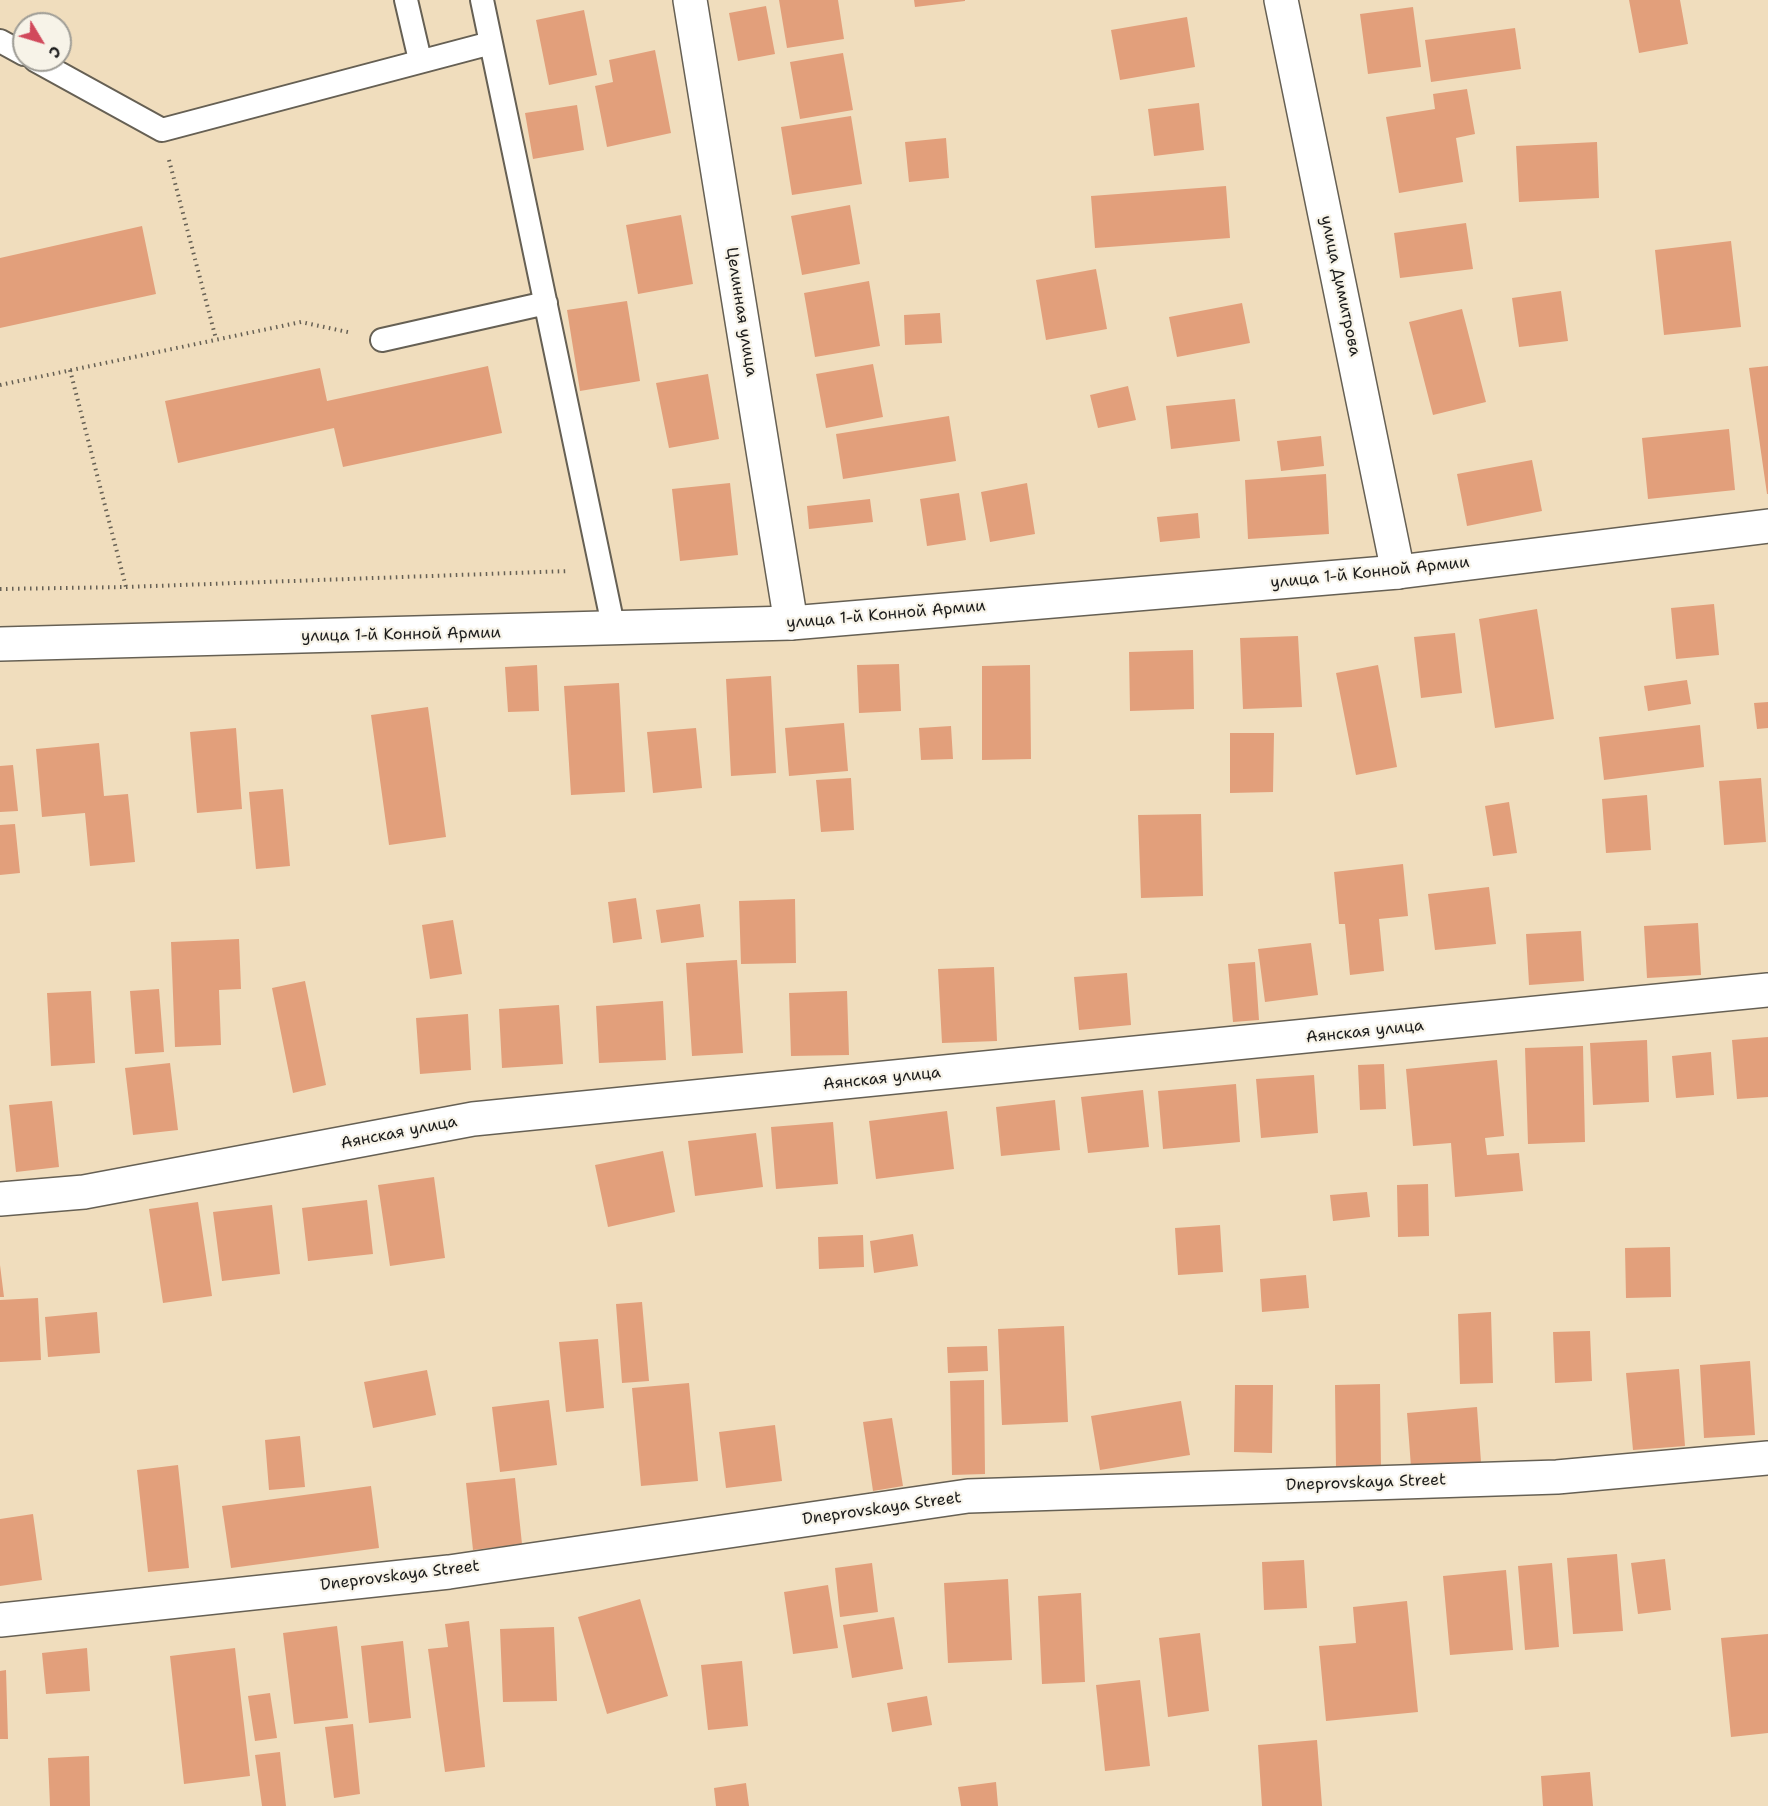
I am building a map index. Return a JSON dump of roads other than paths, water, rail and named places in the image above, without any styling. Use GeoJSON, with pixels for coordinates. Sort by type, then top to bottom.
{"type":"FeatureCollection","features":[{"type":"Feature","properties":{"kind":"street","name":"Целинная улица"},"geometry":{"type":"LineString","coordinates":[[690,0],[791,623]]}},
{"type":"Feature","properties":{"kind":"street","name":"улица Димитрова"},"geometry":{"type":"LineString","coordinates":[[1281,0],[1398,572]]}},
{"type":"Feature","properties":{"kind":"street","name":"улица 1-й Конной Армии"},"geometry":{"type":"LineString","coordinates":[[0,644],[614,630],[791,623],[1398,572],[1768,526]]}},
{"type":"Feature","properties":{"kind":"street","name":"Аянская улица"},"geometry":{"type":"LineString","coordinates":[[0,1199],[84,1192],[473,1119],[1768,990]]}},
{"type":"Feature","properties":{"kind":"street","name":"Dneprovskaya Street"},"geometry":{"type":"LineString","coordinates":[[0,1620],[449,1572],[968,1496],[1557,1477],[1768,1458]]}},
{"type":"Feature","properties":{"kind":"lane"},"geometry":{"type":"LineString","coordinates":[[406,0],[420,60]]}},
{"type":"Feature","properties":{"kind":"lane"},"geometry":{"type":"LineString","coordinates":[[482,0],[614,630]]}},
{"type":"Feature","properties":{"kind":"lane"},"geometry":{"type":"LineString","coordinates":[[56,72],[162,130],[491,43]]}},
{"type":"Feature","properties":{"kind":"lane"},"geometry":{"type":"LineString","coordinates":[[382,340],[546,303]]}}]}
